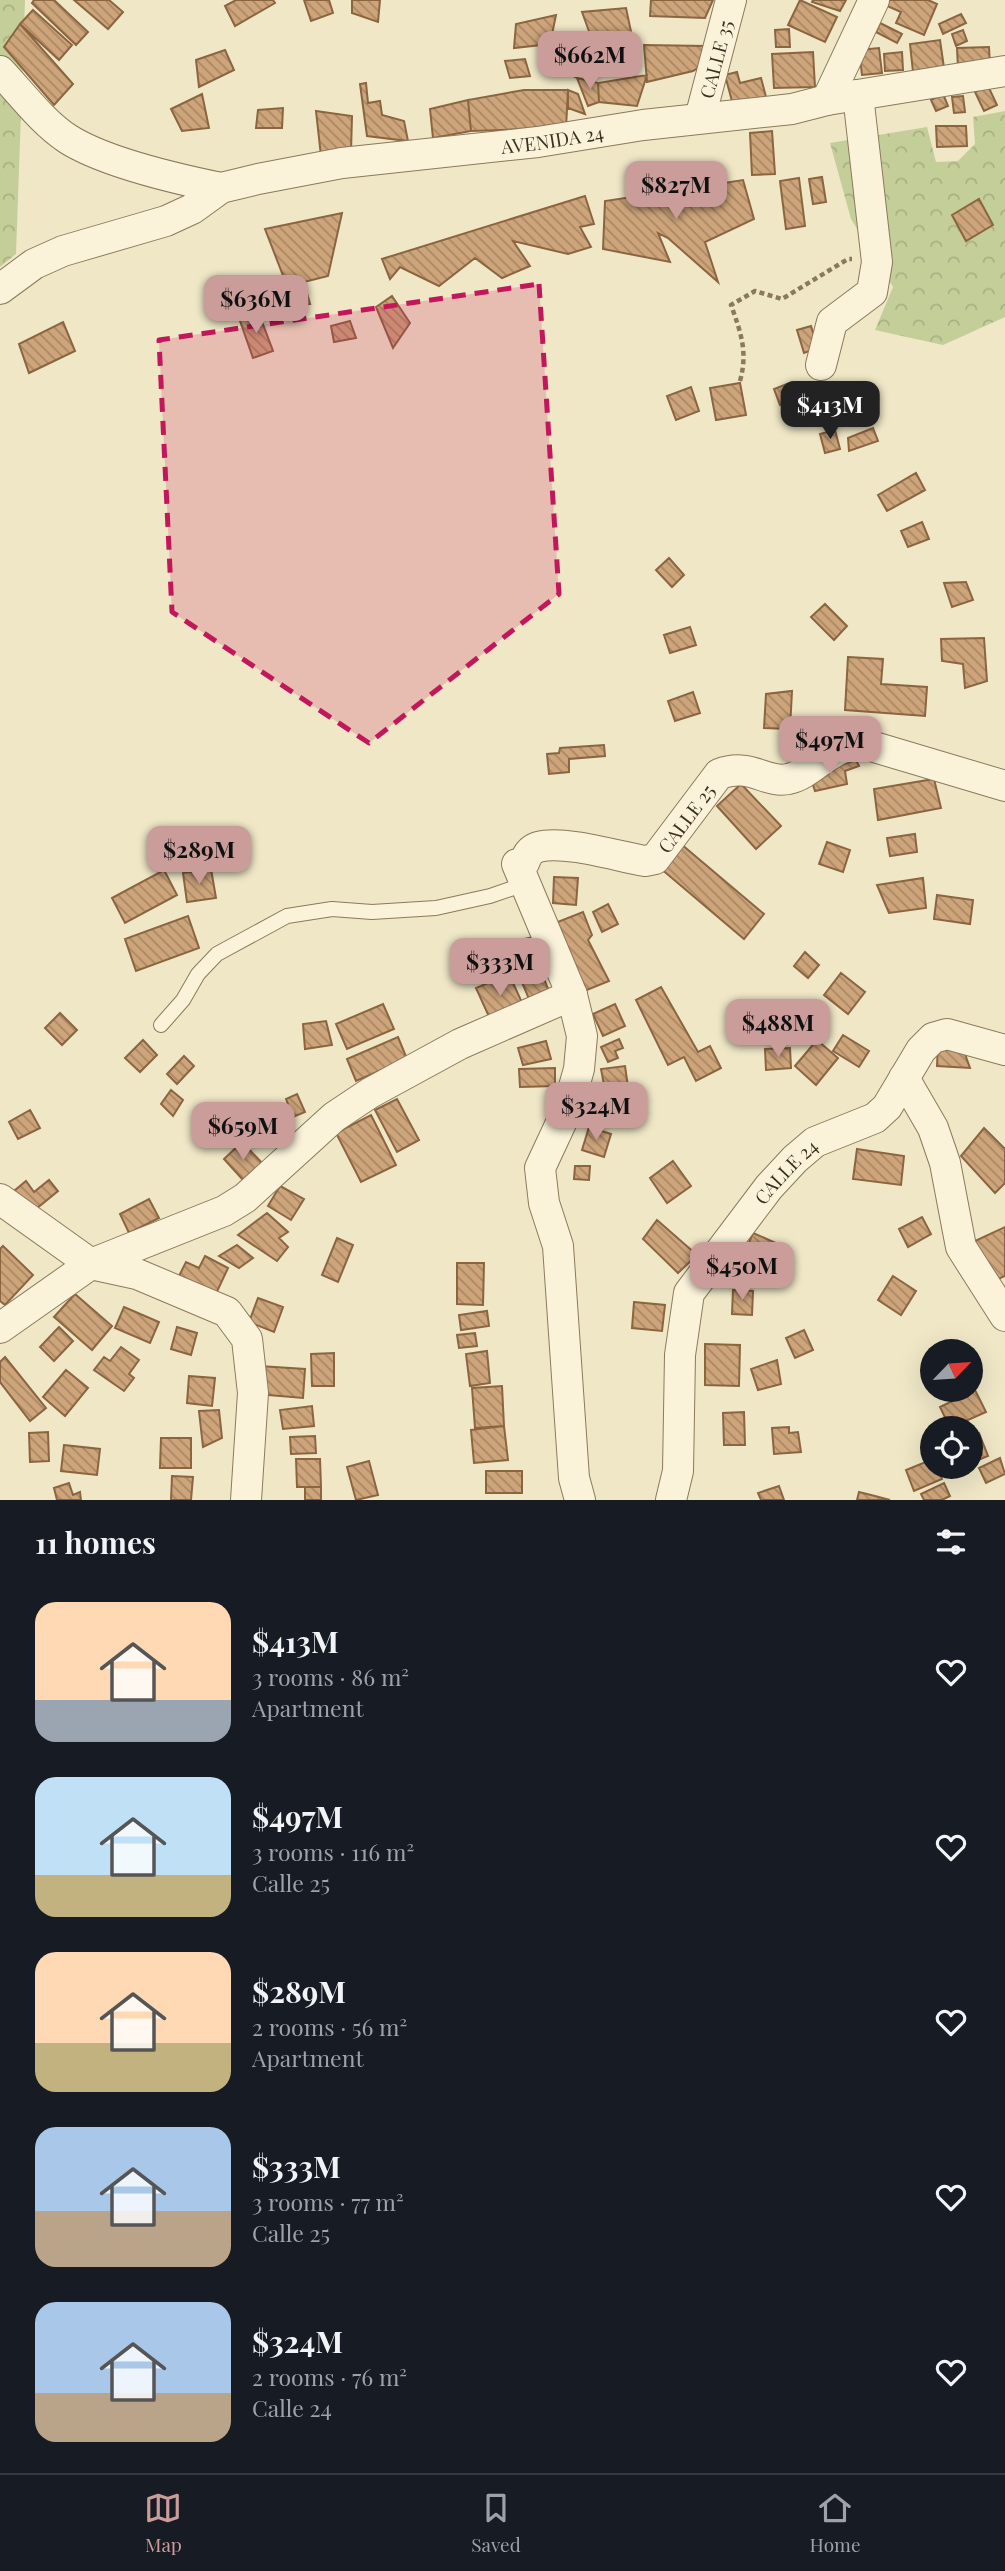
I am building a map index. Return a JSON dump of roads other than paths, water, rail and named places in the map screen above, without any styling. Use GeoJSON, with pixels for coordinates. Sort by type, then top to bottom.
{"type":"FeatureCollection","features":[{"type":"Feature","properties":{"kind":"street","name":"CALLE 35"},"geometry":{"type":"LineString","coordinates":[[700,118],[731,0]]}},
{"type":"Feature","properties":{"kind":"street"},"geometry":{"type":"LineString","coordinates":[[827,100],[874,0]]}},
{"type":"Feature","properties":{"kind":"street"},"geometry":{"type":"LineString","coordinates":[[0,71],[67,139],[86,149],[151,171],[221,188]]}},
{"type":"Feature","properties":{"kind":"street","name":"AVENIDA 24"},"geometry":{"type":"LineString","coordinates":[[0,289],[34,264],[63,251],[111,239],[175,217],[221,188],[342,163],[538,142],[700,118],[792,109],[827,100],[1005,71]]}},
{"type":"Feature","properties":{"kind":"street"},"geometry":{"type":"LineString","coordinates":[[821,365],[832,322],[872,292],[877,262],[858,95]]}},
{"type":"Feature","properties":{"kind":"street","name":"CALLE 25"},"geometry":{"type":"LineString","coordinates":[[525,874],[528,853],[537,847],[560,846],[645,861],[655,859],[719,774],[733,769],[784,780],[795,777],[846,745],[861,743],[1005,786]]}},
{"type":"Feature","properties":{"kind":"street"},"geometry":{"type":"LineString","coordinates":[[525,874],[572,995],[582,1036],[579,1069],[568,1108],[541,1168],[544,1203],[558,1246],[575,1478],[580,1500]]}},
{"type":"Feature","properties":{"kind":"street"},"geometry":{"type":"LineString","coordinates":[[0,1328],[91,1264],[223,1211],[244,1198],[334,1117],[370,1093],[460,1044],[572,995]]}},
{"type":"Feature","properties":{"kind":"street","name":"CALLE 24"},"geometry":{"type":"LineString","coordinates":[[671,1500],[678,1471],[684,1312],[693,1283],[795,1158],[815,1142],[875,1118],[887,1107],[921,1050],[933,1038],[947,1034],[1005,1050]]}},
{"type":"Feature","properties":{"kind":"street"},"geometry":{"type":"LineString","coordinates":[[904,1078],[933,1128],[945,1163],[961,1247],[1005,1317]]}},
{"type":"Feature","properties":{"kind":"street"},"geometry":{"type":"LineString","coordinates":[[0,1199],[91,1264],[137,1274],[227,1312],[247,1339],[253,1393],[246,1500]]}},
{"type":"Feature","properties":{"kind":"lane"},"geometry":{"type":"LineString","coordinates":[[161,1025],[183,1000],[198,974],[217,954],[287,916],[332,909],[372,912],[436,908],[491,896],[525,874]]}}]}
